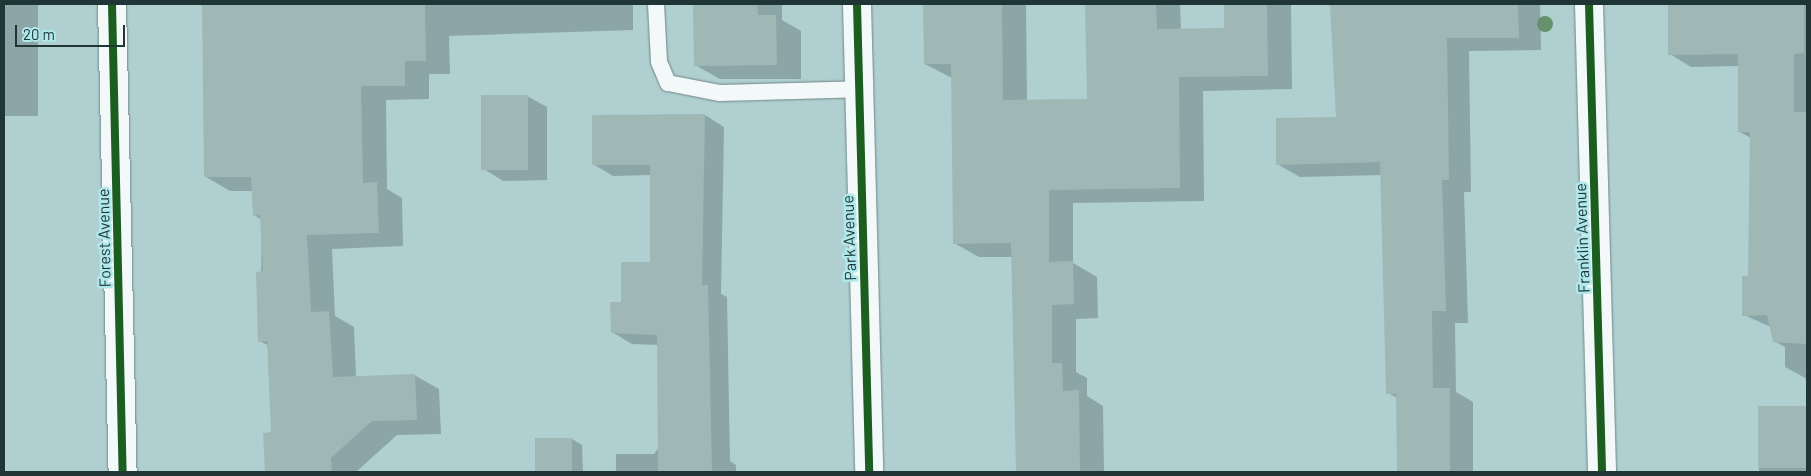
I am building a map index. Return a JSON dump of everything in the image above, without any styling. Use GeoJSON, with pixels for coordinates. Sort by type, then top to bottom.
{"type":"FeatureCollection","features":[{"type":"Feature","properties":{"kind":"street","name":"Forest Avenue"},"geometry":{"type":"LineString","coordinates":[[112,4],[123,472]]}},
{"type":"Feature","properties":{"kind":"street","name":"Park Avenue"},"geometry":{"type":"LineString","coordinates":[[857,4],[869,472]]}},
{"type":"Feature","properties":{"kind":"street","name":"Franklin Avenue"},"geometry":{"type":"LineString","coordinates":[[1589,4],[1602,472]]}},
{"type":"Feature","properties":{"kind":"lane"},"geometry":{"type":"LineString","coordinates":[[656,4],[658,62],[668,83],[720,93],[859,89]]}},
{"type":"Feature","properties":{"kind":"building"},"geometry":{"type":"Polygon","coordinates":[[[202,4],[425,4],[426,61],[405,61],[405,86],[361,86],[363,183],[377,182],[379,233],[307,235],[311,312],[329,311],[333,377],[415,374],[417,420],[372,421],[331,458],[332,472],[265,472],[263,433],[271,432],[267,341],[258,342],[256,272],[263,271],[260,215],[253,216],[251,177],[204,177],[202,4]]]}},
{"type":"Feature","properties":{"kind":"building"},"geometry":{"type":"Polygon","coordinates":[[[693,4],[757,4],[758,15],[776,15],[777,65],[694,66],[693,4]]]}},
{"type":"Feature","properties":{"kind":"building"},"geometry":{"type":"Polygon","coordinates":[[[923,4],[1002,4],[1003,100],[1087,99],[1085,4],[1156,4],[1157,29],[1224,28],[1224,4],[1267,4],[1268,76],[1179,77],[1180,188],[1049,190],[1049,262],[1073,261],[1074,304],[1052,305],[1052,363],[1062,363],[1063,391],[1079,390],[1080,472],[1016,472],[1011,243],[953,244],[951,64],[924,64],[923,4]]]}},
{"type":"Feature","properties":{"kind":"building"},"geometry":{"type":"Polygon","coordinates":[[[1330,4],[1518,4],[1519,38],[1447,38],[1449,180],[1442,180],[1446,311],[1432,311],[1433,388],[1450,388],[1450,472],[1397,472],[1396,394],[1386,394],[1380,162],[1276,165],[1276,118],[1336,117],[1330,4]]]}},
{"type":"Feature","properties":{"kind":"building"},"geometry":{"type":"Polygon","coordinates":[[[1668,4],[1804,4],[1804,53],[1794,54],[1794,112],[1807,112],[1807,344],[1773,342],[1767,315],[1742,316],[1742,276],[1748,276],[1750,132],[1738,132],[1738,54],[1668,55],[1668,4]]]}},
{"type":"Feature","properties":{"kind":"building"},"geometry":{"type":"Polygon","coordinates":[[[481,95],[528,95],[528,170],[481,170],[481,95]]]}},
{"type":"Feature","properties":{"kind":"building"},"geometry":{"type":"Polygon","coordinates":[[[705,114],[702,285],[708,285],[712,472],[658,472],[657,335],[611,333],[610,302],[621,302],[621,262],[650,262],[650,165],[592,165],[592,115],[705,114]]]}},
{"type":"Feature","properties":{"kind":"building"},"geometry":{"type":"Polygon","coordinates":[[[1758,406],[1807,406],[1807,468],[1758,468],[1758,406]]]}},
{"type":"Feature","properties":{"kind":"building"},"geometry":{"type":"Polygon","coordinates":[[[535,438],[572,438],[572,472],[535,472],[535,438]]]}},
{"type":"Feature","properties":{"kind":"cycle path"},"geometry":{"type":"LineString","coordinates":[[112,4],[123,472]]}},
{"type":"Feature","properties":{"kind":"cycle path"},"geometry":{"type":"LineString","coordinates":[[857,4],[869,472]]}},
{"type":"Feature","properties":{"kind":"cycle path"},"geometry":{"type":"LineString","coordinates":[[1589,4],[1602,472]]}}]}
